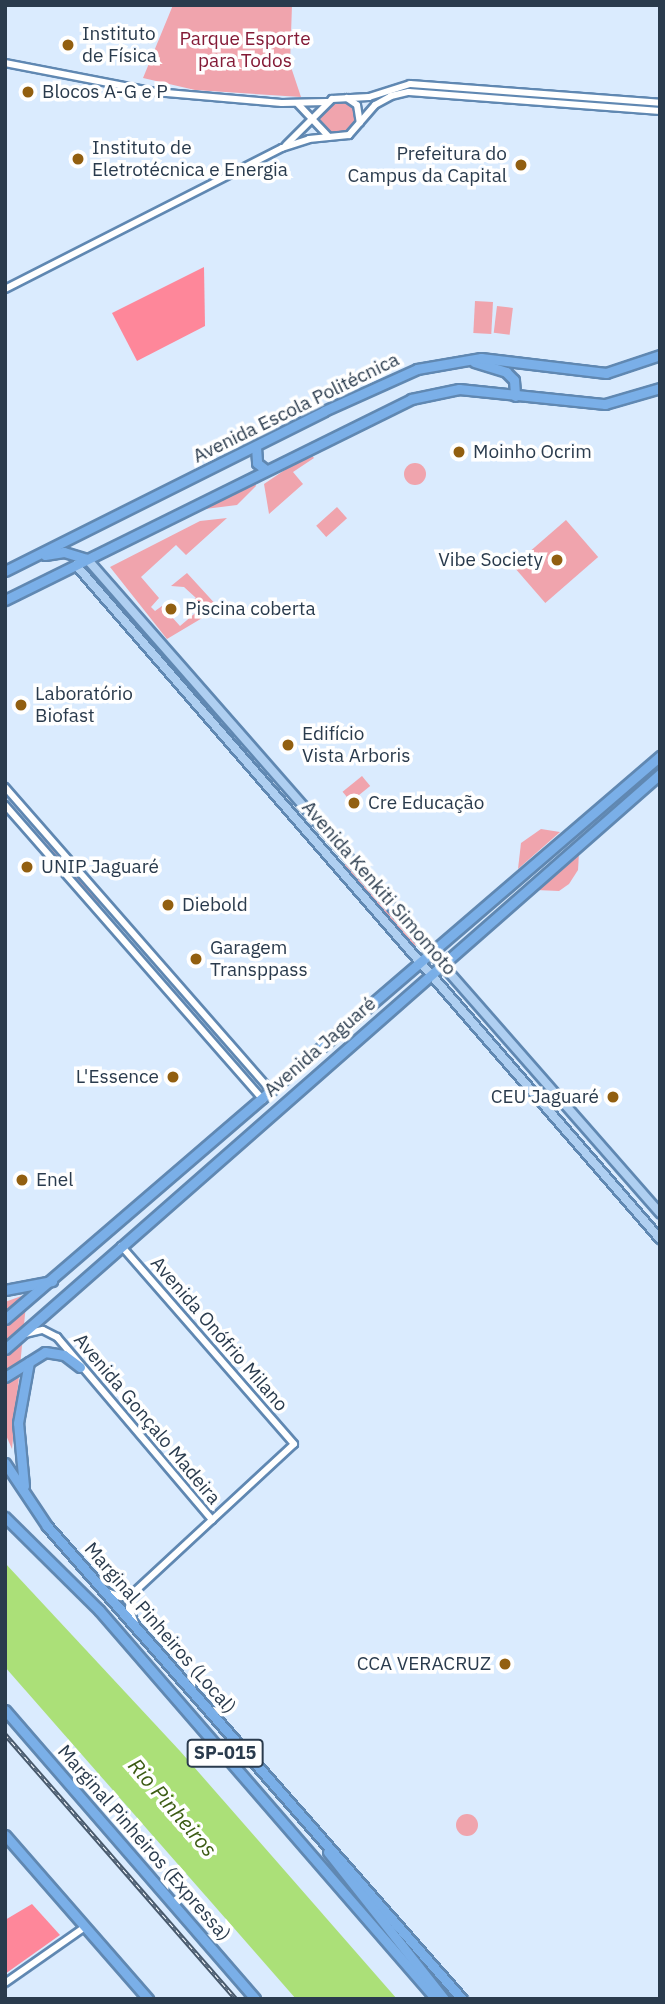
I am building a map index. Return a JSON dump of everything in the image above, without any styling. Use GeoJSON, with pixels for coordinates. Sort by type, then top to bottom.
{"type":"FeatureCollection","features":[{"type":"Feature","properties":{"kind":"highway","name":"Avenida Escola Politécnica"},"geometry":{"type":"LineString","coordinates":[[5,571],[400,375],[460,359],[502,359],[606,373],[660,355]]}},
{"type":"Feature","properties":{"kind":"highway"},"geometry":{"type":"LineString","coordinates":[[460,359],[506,372],[514,380],[515,396]]}},
{"type":"Feature","properties":{"kind":"highway"},"geometry":{"type":"LineString","coordinates":[[5,600],[267,470],[428,394],[459,389],[605,404],[660,388]]}},
{"type":"Feature","properties":{"kind":"highway"},"geometry":{"type":"LineString","coordinates":[[256,447],[257,463],[267,470]]}},
{"type":"Feature","properties":{"kind":"highway"},"geometry":{"type":"LineString","coordinates":[[34,557],[64,552],[87,559]]}},
{"type":"Feature","properties":{"kind":"highway","name":"Avenida Jaguaré"},"geometry":{"type":"LineString","coordinates":[[5,1319],[54,1281],[660,756]]}},
{"type":"Feature","properties":{"kind":"highway","name":"Avenida Jaguaré"},"geometry":{"type":"LineString","coordinates":[[5,1349],[120,1244],[660,774]]}},
{"type":"Feature","properties":{"kind":"highway"},"geometry":{"type":"LineString","coordinates":[[5,1290],[54,1281]]}},
{"type":"Feature","properties":{"kind":"highway"},"geometry":{"type":"LineString","coordinates":[[5,1377],[50,1352],[80,1367]]}},
{"type":"Feature","properties":{"kind":"highway"},"geometry":{"type":"LineString","coordinates":[[26,1495],[18,1465],[18,1423],[29,1362]]}},
{"type":"Feature","properties":{"kind":"highway","name":"Marginal Pinheiros (Local)"},"geometry":{"type":"LineString","coordinates":[[5,1463],[47,1526],[463,1999]]}},
{"type":"Feature","properties":{"kind":"highway","name":"SP-015"},"geometry":{"type":"LineString","coordinates":[[5,1517],[99,1610],[436,1999]]}},
{"type":"Feature","properties":{"kind":"highway","name":"Marginal Pinheiros (Expressa)"},"geometry":{"type":"LineString","coordinates":[[5,1710],[255,1999]]}},
{"type":"Feature","properties":{"kind":"highway"},"geometry":{"type":"LineString","coordinates":[[5,1835],[148,1999]]}},
{"type":"Feature","properties":{"kind":"highway"},"geometry":{"type":"LineString","coordinates":[[320,1837],[341,1873],[444,1999]]}},
{"type":"Feature","properties":{"kind":"main road","name":"Avenida Kenkiti Simomoto"},"geometry":{"type":"LineString","coordinates":[[87,559],[192,675],[660,1213]]}},
{"type":"Feature","properties":{"kind":"main road","name":"Avenida Kenkiti Simomoto"},"geometry":{"type":"LineString","coordinates":[[76,565],[659,1232]]}},
{"type":"Feature","properties":{"kind":"main road"},"geometry":{"type":"LineString","coordinates":[[181,684],[192,675]]}},
{"type":"Feature","properties":{"kind":"main road"},"geometry":{"type":"LineString","coordinates":[[334,860],[344,851]]}},
{"type":"Feature","properties":{"kind":"main road"},"geometry":{"type":"LineString","coordinates":[[562,1124],[573,1115]]}},
{"type":"Feature","properties":{"kind":"street"},"geometry":{"type":"LineString","coordinates":[[5,63],[155,92],[298,104],[327,102],[344,96],[369,97],[410,84],[660,103]]}},
{"type":"Feature","properties":{"kind":"street"},"geometry":{"type":"LineString","coordinates":[[5,289],[282,148],[349,135],[385,98],[409,92],[660,111]]}},
{"type":"Feature","properties":{"kind":"street"},"geometry":{"type":"LineString","coordinates":[[580,95],[586,104]]}},
{"type":"Feature","properties":{"kind":"street"},"geometry":{"type":"LineString","coordinates":[[344,96],[357,105],[360,125]]}},
{"type":"Feature","properties":{"kind":"street"},"geometry":{"type":"LineString","coordinates":[[586,104],[593,96]]}},
{"type":"Feature","properties":{"kind":"street"},"geometry":{"type":"LineString","coordinates":[[282,148],[315,118],[327,102]]}},
{"type":"Feature","properties":{"kind":"street"},"geometry":{"type":"LineString","coordinates":[[298,104],[315,118],[320,130],[330,137]]}},
{"type":"Feature","properties":{"kind":"street"},"geometry":{"type":"LineString","coordinates":[[5,788],[272,1092]]}},
{"type":"Feature","properties":{"kind":"street"},"geometry":{"type":"LineString","coordinates":[[5,805],[263,1100]]}},
{"type":"Feature","properties":{"kind":"street"},"geometry":{"type":"LineString","coordinates":[[102,915],[111,908]]}},
{"type":"Feature","properties":{"kind":"street"},"geometry":{"type":"LineString","coordinates":[[135,953],[144,946]]}},
{"type":"Feature","properties":{"kind":"street"},"geometry":{"type":"LineString","coordinates":[[169,992],[178,985]]}},
{"type":"Feature","properties":{"kind":"street","name":"Avenida Onófrio Milano"},"geometry":{"type":"LineString","coordinates":[[120,1244],[294,1444],[212,1520]]}},
{"type":"Feature","properties":{"kind":"street","name":"Avenida Gonçalo Madeira"},"geometry":{"type":"LineString","coordinates":[[18,1336],[36,1330],[50,1333],[212,1520]]}},
{"type":"Feature","properties":{"kind":"street"},"geometry":{"type":"LineString","coordinates":[[105,1591],[117,1597],[131,1595],[212,1520]]}},
{"type":"Feature","properties":{"kind":"street"},"geometry":{"type":"LineString","coordinates":[[131,1595],[129,1608],[136,1627]]}},
{"type":"Feature","properties":{"kind":"street"},"geometry":{"type":"LineString","coordinates":[[5,1983],[85,1927]]}},
{"type":"Feature","properties":{"kind":"green space","name":"Parque Esporte para Todos"},"geometry":{"type":"Polygon","coordinates":[[[173,5],[292,5],[290,64],[301,97],[195,90],[143,78],[173,5]]]}},
{"type":"Feature","properties":{"kind":"green space"},"geometry":{"type":"Polygon","coordinates":[[[338,99],[350,105],[356,117],[350,129],[338,135],[326,129],[320,117],[326,105],[338,99]]]}},
{"type":"Feature","properties":{"kind":"green space"},"geometry":{"type":"Polygon","coordinates":[[[475,301],[493,302],[491,334],[473,333],[475,301]]]}},
{"type":"Feature","properties":{"kind":"green space"},"geometry":{"type":"Polygon","coordinates":[[[497,306],[513,308],[510,335],[494,333],[497,306]]]}},
{"type":"Feature","properties":{"kind":"green space"},"geometry":{"type":"Polygon","coordinates":[[[310,453],[314,458],[293,472],[303,484],[269,514],[264,484],[310,453]]]}},
{"type":"Feature","properties":{"kind":"green space"},"geometry":{"type":"Polygon","coordinates":[[[411,463],[419,463],[426,470],[426,478],[419,485],[411,485],[404,478],[404,470],[411,463]]]}},
{"type":"Feature","properties":{"kind":"green space"},"geometry":{"type":"Polygon","coordinates":[[[254,481],[256,486],[237,505],[205,509],[254,481]]]}},
{"type":"Feature","properties":{"kind":"green space"},"geometry":{"type":"Polygon","coordinates":[[[337,507],[347,518],[326,537],[316,526],[337,507]]]}},
{"type":"Feature","properties":{"kind":"green space"},"geometry":{"type":"Polygon","coordinates":[[[227,518],[186,555],[176,545],[141,577],[159,598],[151,607],[155,611],[162,606],[180,626],[200,609],[190,602],[196,598],[184,587],[171,586],[187,573],[219,608],[167,639],[110,567],[200,521],[227,518]]]}},
{"type":"Feature","properties":{"kind":"green space","name":"Vibe Society"},"geometry":{"type":"Polygon","coordinates":[[[566,520],[598,557],[545,603],[513,566],[566,520]]]}},
{"type":"Feature","properties":{"kind":"green space"},"geometry":{"type":"Polygon","coordinates":[[[103,580],[223,719],[100,583],[103,580]]]}},
{"type":"Feature","properties":{"kind":"green space"},"geometry":{"type":"Polygon","coordinates":[[[362,776],[370,786],[351,802],[343,792],[362,776]]]}},
{"type":"Feature","properties":{"kind":"green space"},"geometry":{"type":"Polygon","coordinates":[[[7,796],[100,903],[98,905],[7,796]]]}},
{"type":"Feature","properties":{"kind":"green space"},"geometry":{"type":"Polygon","coordinates":[[[541,829],[560,832],[518,869],[521,843],[541,829]]]}},
{"type":"Feature","properties":{"kind":"green space"},"geometry":{"type":"Polygon","coordinates":[[[579,853],[578,870],[569,884],[559,891],[536,890],[579,853]]]}},
{"type":"Feature","properties":{"kind":"green space"},"geometry":{"type":"Polygon","coordinates":[[[347,862],[418,944],[415,946],[344,865],[347,862]]]}},
{"type":"Feature","properties":{"kind":"green space"},"geometry":{"type":"Polygon","coordinates":[[[27,1294],[12,1449],[5,1433],[5,1302],[27,1294]]]}},
{"type":"Feature","properties":{"kind":"green space"},"geometry":{"type":"Polygon","coordinates":[[[467,1814],[477,1821],[478,1825],[471,1835],[467,1836],[457,1829],[456,1825],[463,1815],[467,1814]]]}},
{"type":"Feature","properties":{"kind":"shaded area"},"geometry":{"type":"Polygon","coordinates":[[[204,267],[205,326],[137,361],[112,313],[204,267]]]}},
{"type":"Feature","properties":{"kind":"shaded area"},"geometry":{"type":"Polygon","coordinates":[[[32,1904],[60,1935],[5,1974],[5,1920],[32,1904]]]}},
{"type":"Feature","properties":{"kind":"water","name":"Rio Pinheiros"},"geometry":{"type":"Polygon","coordinates":[[[5,1563],[180,1751],[397,1999],[296,1999],[5,1667],[5,1563]]]}},
{"type":"Feature","properties":{"kind":"railway"},"geometry":{"type":"LineString","coordinates":[[5,1734],[236,1999]]}},
{"type":"Feature","properties":{"kind":"place","name":"Instituto de Física"},"geometry":{"type":"Point","coordinates":[68,45]}},
{"type":"Feature","properties":{"kind":"place","name":"Blocos A-G e P"},"geometry":{"type":"Point","coordinates":[28,92]}},
{"type":"Feature","properties":{"kind":"place","name":"Instituto de Eletrotécnica e Energia"},"geometry":{"type":"Point","coordinates":[78,159]}},
{"type":"Feature","properties":{"kind":"place","name":"Prefeitura do Campus da Capital"},"geometry":{"type":"Point","coordinates":[521,165]}},
{"type":"Feature","properties":{"kind":"place","name":"Moinho Ocrim"},"geometry":{"type":"Point","coordinates":[459,452]}},
{"type":"Feature","properties":{"kind":"place","name":"Vibe Society"},"geometry":{"type":"Point","coordinates":[557,560]}},
{"type":"Feature","properties":{"kind":"place","name":"Piscina coberta"},"geometry":{"type":"Point","coordinates":[171,609]}},
{"type":"Feature","properties":{"kind":"place","name":"Laboratório Biofast"},"geometry":{"type":"Point","coordinates":[21,705]}},
{"type":"Feature","properties":{"kind":"place","name":"Edifício Vista Arboris"},"geometry":{"type":"Point","coordinates":[288,745]}},
{"type":"Feature","properties":{"kind":"place","name":"Cre Educação"},"geometry":{"type":"Point","coordinates":[354,803]}},
{"type":"Feature","properties":{"kind":"place","name":"UNIP Jaguaré"},"geometry":{"type":"Point","coordinates":[27,867]}},
{"type":"Feature","properties":{"kind":"place","name":"Diebold"},"geometry":{"type":"Point","coordinates":[168,905]}},
{"type":"Feature","properties":{"kind":"place","name":"Garagem Transppass"},"geometry":{"type":"Point","coordinates":[196,959]}},
{"type":"Feature","properties":{"kind":"place","name":"L'Essence"},"geometry":{"type":"Point","coordinates":[173,1077]}},
{"type":"Feature","properties":{"kind":"place","name":"CEU Jaguaré"},"geometry":{"type":"Point","coordinates":[613,1097]}},
{"type":"Feature","properties":{"kind":"place","name":"Enel"},"geometry":{"type":"Point","coordinates":[22,1180]}},
{"type":"Feature","properties":{"kind":"place","name":"CCA VERACRUZ"},"geometry":{"type":"Point","coordinates":[505,1664]}}]}
